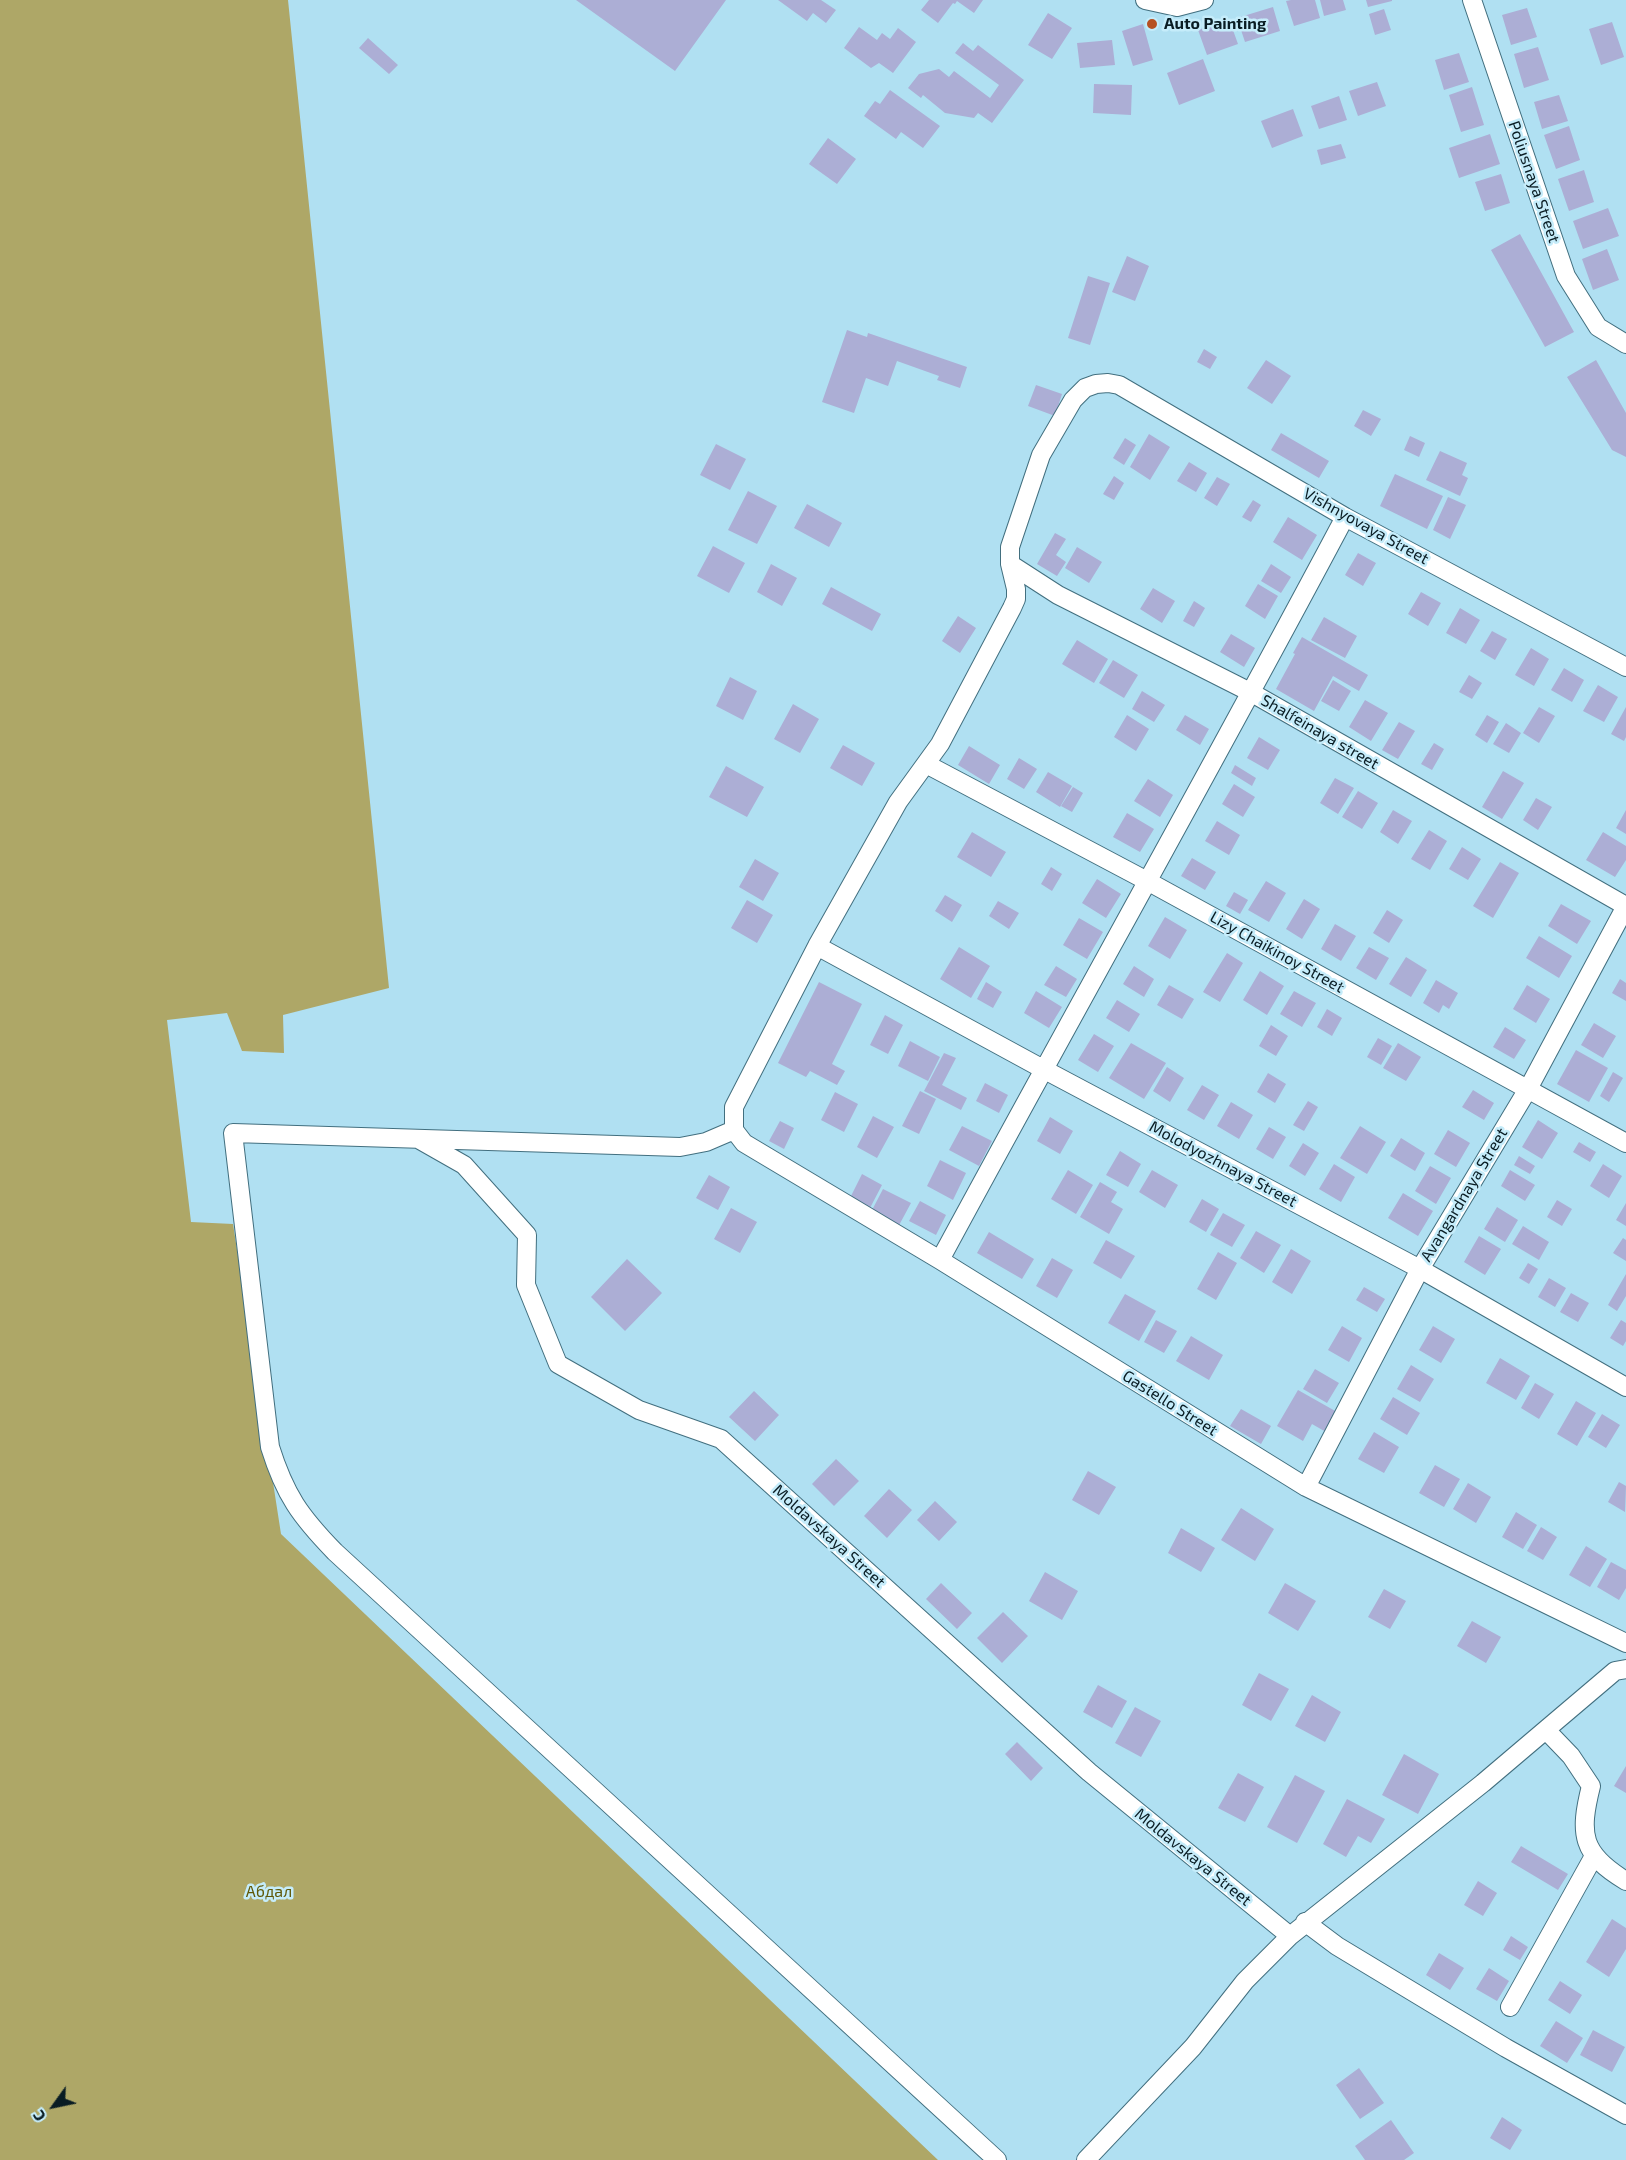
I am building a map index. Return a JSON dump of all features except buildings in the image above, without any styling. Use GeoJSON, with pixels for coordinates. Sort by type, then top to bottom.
{"type":"FeatureCollection","features":[{"type":"Feature","properties":{"kind":"street"},"geometry":{"type":"LineString","coordinates":[[1145,0],[1176,7],[1204,0]]}},
{"type":"Feature","properties":{"kind":"street","name":"Poliusnaya Street"},"geometry":{"type":"LineString","coordinates":[[1472,0],[1566,276],[1598,327],[1626,344]]}},
{"type":"Feature","properties":{"kind":"street","name":"Vishnyovaya Street"},"geometry":{"type":"LineString","coordinates":[[1010,564],[1010,548],[1041,455],[1073,400],[1085,388],[1108,383],[1119,385],[1345,517],[1626,667]]}},
{"type":"Feature","properties":{"kind":"street"},"geometry":{"type":"LineString","coordinates":[[940,1260],[1149,882],[1345,517]]}},
{"type":"Feature","properties":{"kind":"street"},"geometry":{"type":"LineString","coordinates":[[997,2160],[335,1552],[306,1522],[290,1499],[279,1476],[270,1447],[233,1133],[680,1147],[706,1143],[734,1130],[735,1107],[817,946],[898,802],[940,744],[1012,608],[1016,599],[1016,589],[1010,564]]}},
{"type":"Feature","properties":{"kind":"street","name":"Shalfeinaya street"},"geometry":{"type":"LineString","coordinates":[[1010,564],[1058,594],[1252,693],[1626,906]]}},
{"type":"Feature","properties":{"kind":"street","name":"Lizy Chaikinoy Street"},"geometry":{"type":"LineString","coordinates":[[926,764],[1149,882],[1626,1143]]}},
{"type":"Feature","properties":{"kind":"street","name":"Avangardnaya Street"},"geometry":{"type":"LineString","coordinates":[[1306,1487],[1420,1269],[1528,1089],[1626,906]]}},
{"type":"Feature","properties":{"kind":"street","name":"Molodyozhnaya Street"},"geometry":{"type":"LineString","coordinates":[[817,946],[1043,1070],[1420,1269],[1626,1387]]}},
{"type":"Feature","properties":{"kind":"street","name":"Gastello Street"},"geometry":{"type":"LineString","coordinates":[[734,1130],[744,1143],[940,1260],[1306,1487],[1626,1643]]}},
{"type":"Feature","properties":{"kind":"street","name":"Moldavskaya Street"},"geometry":{"type":"LineString","coordinates":[[416,1138],[464,1165],[527,1235],[526,1285],[558,1364],[639,1410],[721,1439],[1089,1772],[1290,1936]]}},
{"type":"Feature","properties":{"kind":"street"},"geometry":{"type":"LineString","coordinates":[[1086,2160],[1193,2047],[1245,1981],[1305,1922],[1483,1783],[1615,1671],[1626,1669]]}},
{"type":"Feature","properties":{"kind":"street"},"geometry":{"type":"LineString","coordinates":[[1546,1730],[1571,1756],[1591,1786],[1583,1822],[1586,1840],[1594,1856],[1607,1870],[1626,1881]]}},
{"type":"Feature","properties":{"kind":"street"},"geometry":{"type":"LineString","coordinates":[[1510,2007],[1594,1856]]}},
{"type":"Feature","properties":{"kind":"street"},"geometry":{"type":"LineString","coordinates":[[1305,1922],[1337,1946],[1506,2048],[1626,2115]]}},
{"type":"Feature","properties":{"kind":"green space","name":"Абдал"},"geometry":{"type":"Polygon","coordinates":[[[0,0],[288,0],[389,988],[283,1015],[284,1053],[242,1051],[227,1013],[167,1020],[191,1222],[233,1224],[281,1534],[938,2160],[0,2160],[0,0]]]}},
{"type":"Feature","properties":{"kind":"place","name":"Auto Painting"},"geometry":{"type":"Point","coordinates":[1152,24]}}]}
